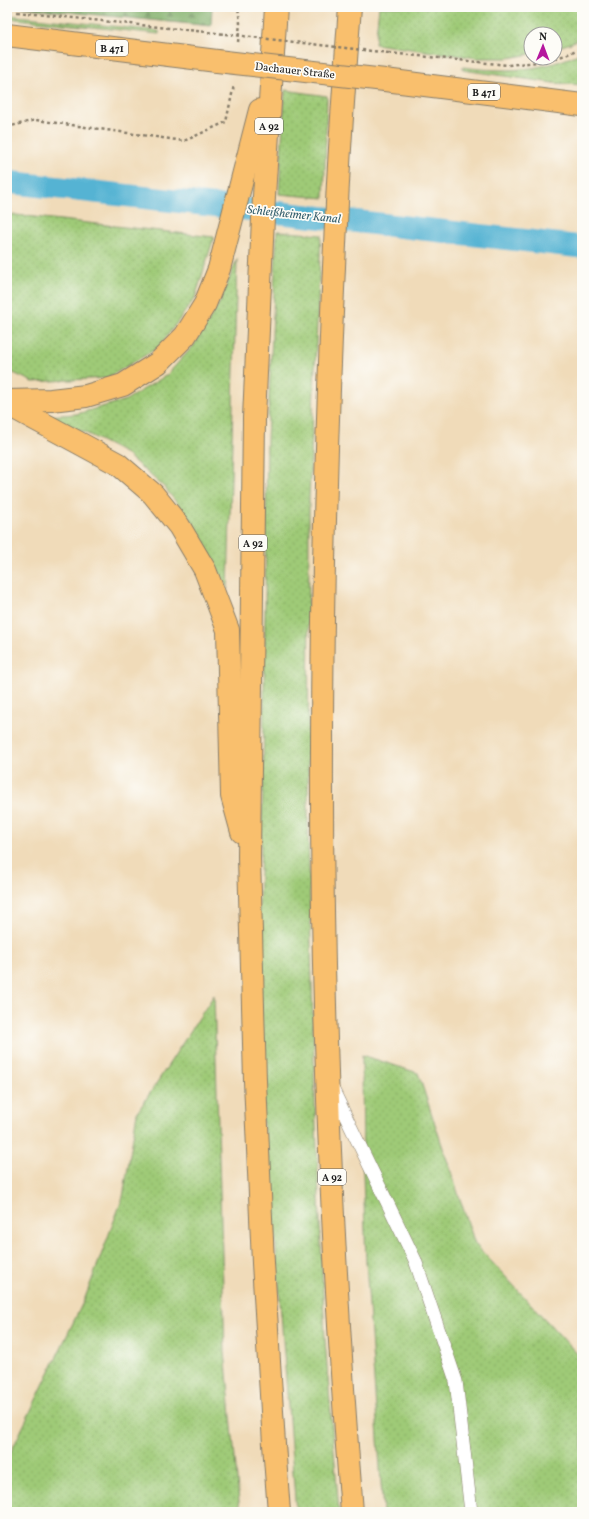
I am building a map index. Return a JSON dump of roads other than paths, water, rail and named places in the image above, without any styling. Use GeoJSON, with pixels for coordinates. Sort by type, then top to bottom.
{"type":"FeatureCollection","features":[{"type":"Feature","properties":{"kind":"main road","name":"A 92"},"geometry":{"type":"LineString","coordinates":[[276,7],[262,230],[254,418],[249,857],[262,1263],[279,1512]]}},
{"type":"Feature","properties":{"kind":"main road","name":"A 92"},"geometry":{"type":"LineString","coordinates":[[350,7],[337,201],[327,421],[322,662],[322,841],[327,1077],[336,1267],[352,1512]]}},
{"type":"Feature","properties":{"kind":"main road"},"geometry":{"type":"LineString","coordinates":[[346,62],[362,7]]}},
{"type":"Feature","properties":{"kind":"main road","name":"Dachauer Straße"},"geometry":{"type":"LineString","coordinates":[[7,35],[582,105]]}},
{"type":"Feature","properties":{"kind":"main road"},"geometry":{"type":"LineString","coordinates":[[7,401],[51,400],[86,396],[123,385],[158,363],[185,336],[205,304],[219,269],[273,56]]}},
{"type":"Feature","properties":{"kind":"main road"},"geometry":{"type":"LineString","coordinates":[[7,404],[118,464],[153,494],[179,526],[205,570],[228,630],[232,796],[249,857]]}},
{"type":"Feature","properties":{"kind":"lane"},"geometry":{"type":"LineString","coordinates":[[327,1077],[415,1260],[456,1381],[471,1512]]}},
{"type":"Feature","properties":{"kind":"waterway","name":"Schleißheimer Kanal"},"geometry":{"type":"LineString","coordinates":[[7,182],[582,247]]}}]}
